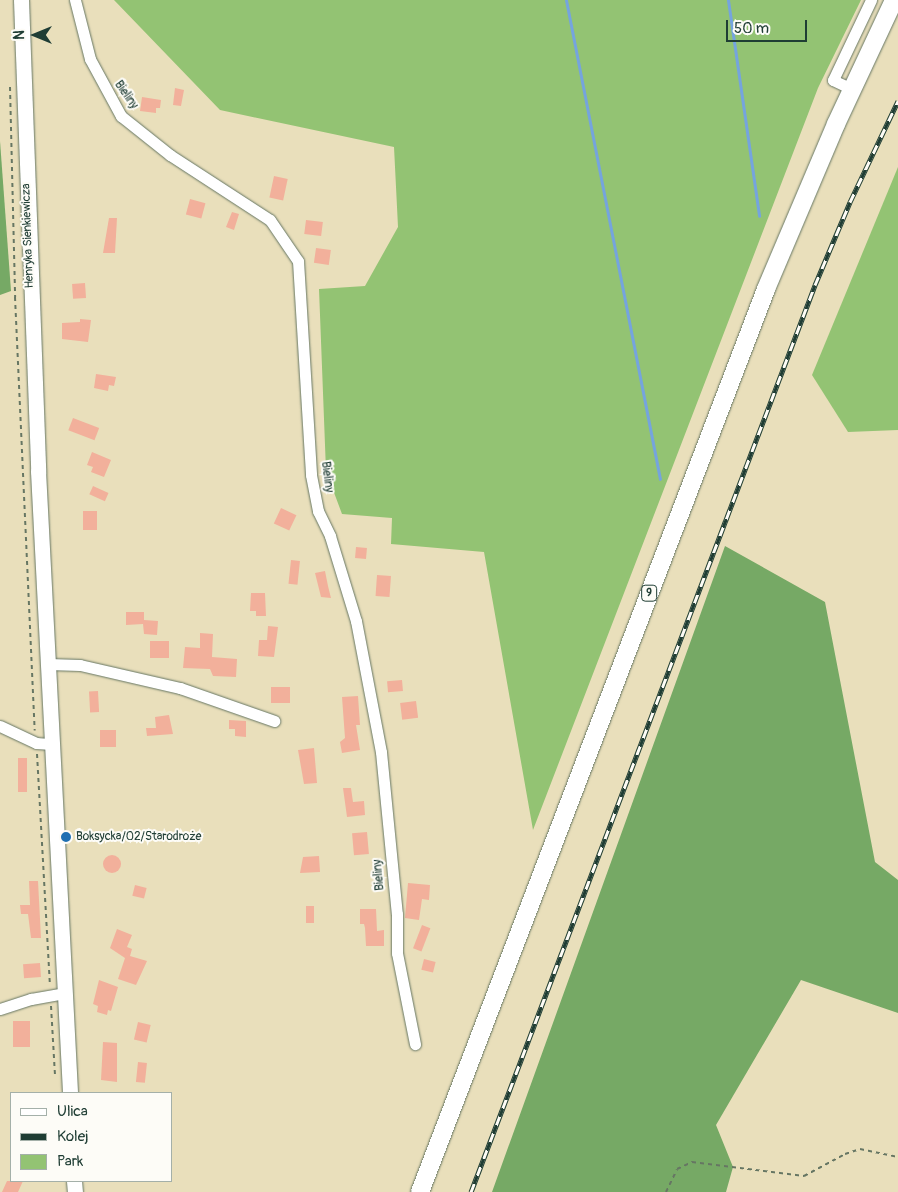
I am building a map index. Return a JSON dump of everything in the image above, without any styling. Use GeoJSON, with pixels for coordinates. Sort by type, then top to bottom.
{"type":"FeatureCollection","features":[{"type":"Feature","properties":{"kind":"main road","name":"Henryka Sienkiewicza"},"geometry":{"type":"LineString","coordinates":[[21,0],[38,471],[52,744],[58,993],[70,1092]]}},
{"type":"Feature","properties":{"kind":"main road","name":"9"},"geometry":{"type":"LineString","coordinates":[[420,1192],[766,289],[852,89],[894,0]]}},
{"type":"Feature","properties":{"kind":"street","name":"Bieliny"},"geometry":{"type":"LineString","coordinates":[[75,0],[90,59],[121,116],[170,155],[270,220],[298,261],[311,475],[318,511],[330,536],[356,621],[381,752],[397,914],[397,953],[415,1044]]}},
{"type":"Feature","properties":{"kind":"street"},"geometry":{"type":"LineString","coordinates":[[852,89],[833,80],[872,0]]}},
{"type":"Feature","properties":{"kind":"street"},"geometry":{"type":"LineString","coordinates":[[48,664],[80,665],[180,688],[274,720]]}},
{"type":"Feature","properties":{"kind":"street"},"geometry":{"type":"LineString","coordinates":[[0,726],[36,743],[52,744]]}},
{"type":"Feature","properties":{"kind":"street"},"geometry":{"type":"LineString","coordinates":[[0,1009],[58,993]]}},
{"type":"Feature","properties":{"kind":"path"},"geometry":{"type":"LineString","coordinates":[[10,83],[15,297],[36,743],[58,993],[56,1083]]}},
{"type":"Feature","properties":{"kind":"path"},"geometry":{"type":"LineString","coordinates":[[666,1192],[677,1169],[692,1162],[804,1176],[845,1154],[860,1149],[898,1157]]}},
{"type":"Feature","properties":{"kind":"green space"},"geometry":{"type":"Polygon","coordinates":[[[114,0],[861,0],[818,88],[533,830],[484,552],[391,544],[392,518],[342,514],[326,471],[319,289],[365,286],[398,227],[394,147],[220,110],[114,0]]]}},
{"type":"Feature","properties":{"kind":"green space"},"geometry":{"type":"Polygon","coordinates":[[[0,141],[11,291],[0,295],[0,141]]]}},
{"type":"Feature","properties":{"kind":"green space"},"geometry":{"type":"Polygon","coordinates":[[[898,167],[898,430],[848,432],[812,375],[898,167]]]}},
{"type":"Feature","properties":{"kind":"green space"},"geometry":{"type":"Polygon","coordinates":[[[725,546],[825,602],[875,862],[898,880],[898,1013],[801,980],[716,1125],[733,1167],[726,1192],[492,1192],[725,546]]]}},
{"type":"Feature","properties":{"kind":"building"},"geometry":{"type":"Polygon","coordinates":[[[175,88],[184,90],[181,106],[173,105],[175,88]]]}},
{"type":"Feature","properties":{"kind":"building"},"geometry":{"type":"Polygon","coordinates":[[[142,97],[161,100],[160,108],[156,108],[156,113],[140,111],[142,97]]]}},
{"type":"Feature","properties":{"kind":"building"},"geometry":{"type":"Polygon","coordinates":[[[274,176],[288,179],[283,200],[269,198],[274,176]]]}},
{"type":"Feature","properties":{"kind":"building"},"geometry":{"type":"Polygon","coordinates":[[[190,199],[205,203],[201,219],[186,214],[190,199]]]}},
{"type":"Feature","properties":{"kind":"building"},"geometry":{"type":"Polygon","coordinates":[[[232,212],[239,214],[234,230],[226,227],[232,212]]]}},
{"type":"Feature","properties":{"kind":"building"},"geometry":{"type":"Polygon","coordinates":[[[109,218],[117,218],[115,253],[103,253],[109,218]]]}},
{"type":"Feature","properties":{"kind":"building"},"geometry":{"type":"Polygon","coordinates":[[[306,220],[323,222],[321,236],[304,234],[306,220]]]}},
{"type":"Feature","properties":{"kind":"building"},"geometry":{"type":"Polygon","coordinates":[[[316,248],[331,250],[329,265],[314,263],[316,248]]]}},
{"type":"Feature","properties":{"kind":"building"},"geometry":{"type":"Polygon","coordinates":[[[85,283],[86,298],[73,299],[72,284],[85,283]]]}},
{"type":"Feature","properties":{"kind":"building"},"geometry":{"type":"Polygon","coordinates":[[[80,319],[91,320],[88,342],[62,339],[62,323],[80,322],[80,319]]]}},
{"type":"Feature","properties":{"kind":"building"},"geometry":{"type":"Polygon","coordinates":[[[96,374],[116,377],[114,386],[109,385],[108,391],[94,388],[96,374]]]}},
{"type":"Feature","properties":{"kind":"building"},"geometry":{"type":"Polygon","coordinates":[[[73,418],[99,428],[94,440],[68,430],[73,418]]]}},
{"type":"Feature","properties":{"kind":"building"},"geometry":{"type":"Polygon","coordinates":[[[92,452],[111,460],[104,477],[91,472],[93,467],[87,465],[92,452]]]}},
{"type":"Feature","properties":{"kind":"building"},"geometry":{"type":"Polygon","coordinates":[[[93,486],[109,493],[105,501],[89,494],[93,486]]]}},
{"type":"Feature","properties":{"kind":"building"},"geometry":{"type":"Polygon","coordinates":[[[281,508],[296,515],[289,531],[274,523],[281,508]]]}},
{"type":"Feature","properties":{"kind":"building"},"geometry":{"type":"Polygon","coordinates":[[[83,511],[97,511],[97,530],[83,530],[83,511]]]}},
{"type":"Feature","properties":{"kind":"building"},"geometry":{"type":"Polygon","coordinates":[[[356,547],[367,548],[366,559],[355,558],[356,547]]]}},
{"type":"Feature","properties":{"kind":"building"},"geometry":{"type":"Polygon","coordinates":[[[291,560],[300,561],[297,585],[288,584],[291,560]]]}},
{"type":"Feature","properties":{"kind":"building"},"geometry":{"type":"Polygon","coordinates":[[[325,571],[331,598],[321,597],[315,573],[325,571]]]}},
{"type":"Feature","properties":{"kind":"building"},"geometry":{"type":"Polygon","coordinates":[[[377,575],[391,576],[390,597],[376,596],[377,575]]]}},
{"type":"Feature","properties":{"kind":"building"},"geometry":{"type":"Polygon","coordinates":[[[251,593],[265,593],[266,616],[256,616],[256,611],[250,611],[251,593]]]}},
{"type":"Feature","properties":{"kind":"building"},"geometry":{"type":"Polygon","coordinates":[[[126,612],[144,612],[144,620],[158,621],[157,635],[144,634],[143,624],[126,625],[126,612]]]}},
{"type":"Feature","properties":{"kind":"building"},"geometry":{"type":"Polygon","coordinates":[[[268,626],[278,627],[274,657],[258,656],[259,640],[267,640],[268,626]]]}},
{"type":"Feature","properties":{"kind":"building"},"geometry":{"type":"Polygon","coordinates":[[[200,633],[213,634],[212,657],[237,659],[236,677],[213,676],[210,669],[183,668],[185,647],[200,648],[200,633]]]}},
{"type":"Feature","properties":{"kind":"building"},"geometry":{"type":"Polygon","coordinates":[[[150,641],[169,641],[169,658],[150,658],[150,641]]]}},
{"type":"Feature","properties":{"kind":"building"},"geometry":{"type":"Polygon","coordinates":[[[402,680],[403,691],[388,692],[387,681],[402,680]]]}},
{"type":"Feature","properties":{"kind":"building"},"geometry":{"type":"Polygon","coordinates":[[[271,687],[290,687],[290,703],[271,703],[271,687]]]}},
{"type":"Feature","properties":{"kind":"building"},"geometry":{"type":"Polygon","coordinates":[[[89,691],[98,691],[99,712],[90,712],[89,691]]]}},
{"type":"Feature","properties":{"kind":"building"},"geometry":{"type":"Polygon","coordinates":[[[358,696],[360,725],[356,725],[360,750],[342,753],[340,742],[345,738],[342,697],[358,696]]]}},
{"type":"Feature","properties":{"kind":"building"},"geometry":{"type":"Polygon","coordinates":[[[416,701],[418,718],[402,720],[400,703],[416,701]]]}},
{"type":"Feature","properties":{"kind":"building"},"geometry":{"type":"Polygon","coordinates":[[[169,715],[173,734],[147,736],[146,728],[156,728],[155,717],[169,715]]]}},
{"type":"Feature","properties":{"kind":"building"},"geometry":{"type":"Polygon","coordinates":[[[229,720],[246,721],[246,737],[235,736],[235,729],[229,729],[229,720]]]}},
{"type":"Feature","properties":{"kind":"building"},"geometry":{"type":"Polygon","coordinates":[[[100,730],[116,730],[116,747],[100,747],[100,730]]]}},
{"type":"Feature","properties":{"kind":"building"},"geometry":{"type":"Polygon","coordinates":[[[314,748],[317,783],[304,784],[298,750],[314,748]]]}},
{"type":"Feature","properties":{"kind":"building"},"geometry":{"type":"Polygon","coordinates":[[[18,758],[27,758],[27,792],[18,792],[18,758]]]}},
{"type":"Feature","properties":{"kind":"building"},"geometry":{"type":"Polygon","coordinates":[[[343,788],[351,788],[353,802],[364,801],[365,815],[347,817],[343,788]]]}},
{"type":"Feature","properties":{"kind":"building"},"geometry":{"type":"Polygon","coordinates":[[[367,832],[369,854],[354,855],[352,833],[367,832]]]}},
{"type":"Feature","properties":{"kind":"building"},"geometry":{"type":"Polygon","coordinates":[[[112,855],[118,858],[121,864],[118,870],[112,873],[106,870],[103,864],[106,858],[112,855]]]}},
{"type":"Feature","properties":{"kind":"building"},"geometry":{"type":"Polygon","coordinates":[[[319,856],[320,872],[300,873],[303,857],[319,856]]]}},
{"type":"Feature","properties":{"kind":"building"},"geometry":{"type":"Polygon","coordinates":[[[29,881],[38,881],[41,938],[31,938],[28,914],[21,914],[20,905],[30,905],[29,881]]]}},
{"type":"Feature","properties":{"kind":"building"},"geometry":{"type":"Polygon","coordinates":[[[408,883],[430,885],[429,900],[422,899],[419,920],[405,918],[408,883]]]}},
{"type":"Feature","properties":{"kind":"building"},"geometry":{"type":"Polygon","coordinates":[[[135,885],[147,888],[144,899],[132,896],[135,885]]]}},
{"type":"Feature","properties":{"kind":"building"},"geometry":{"type":"Polygon","coordinates":[[[306,906],[314,906],[314,923],[306,923],[306,906]]]}},
{"type":"Feature","properties":{"kind":"building"},"geometry":{"type":"Polygon","coordinates":[[[360,909],[376,909],[377,931],[384,930],[384,946],[366,946],[364,924],[360,924],[360,909]]]}},
{"type":"Feature","properties":{"kind":"building"},"geometry":{"type":"Polygon","coordinates":[[[422,925],[430,928],[421,952],[413,948],[422,925]]]}},
{"type":"Feature","properties":{"kind":"building"},"geometry":{"type":"Polygon","coordinates":[[[117,929],[132,935],[127,947],[132,949],[130,956],[147,961],[136,985],[118,979],[125,958],[110,948],[117,929]]]}},
{"type":"Feature","properties":{"kind":"building"},"geometry":{"type":"Polygon","coordinates":[[[424,959],[436,962],[433,973],[421,970],[424,959]]]}},
{"type":"Feature","properties":{"kind":"building"},"geometry":{"type":"Polygon","coordinates":[[[40,963],[41,977],[24,978],[23,964],[40,963]]]}},
{"type":"Feature","properties":{"kind":"building"},"geometry":{"type":"Polygon","coordinates":[[[99,980],[118,987],[111,1011],[108,1010],[107,1015],[97,1012],[98,1006],[93,1004],[99,980]]]}},
{"type":"Feature","properties":{"kind":"building"},"geometry":{"type":"Polygon","coordinates":[[[13,1021],[30,1021],[30,1047],[13,1047],[13,1021]]]}},
{"type":"Feature","properties":{"kind":"building"},"geometry":{"type":"Polygon","coordinates":[[[138,1022],[151,1025],[147,1042],[134,1040],[138,1022]]]}},
{"type":"Feature","properties":{"kind":"building"},"geometry":{"type":"Polygon","coordinates":[[[103,1042],[117,1043],[117,1082],[101,1080],[103,1042]]]}},
{"type":"Feature","properties":{"kind":"building"},"geometry":{"type":"Polygon","coordinates":[[[138,1062],[147,1063],[145,1083],[136,1082],[138,1062]]]}},
{"type":"Feature","properties":{"kind":"building"},"geometry":{"type":"Polygon","coordinates":[[[7,1181],[23,1182],[18,1192],[2,1192],[7,1181]]]}},
{"type":"Feature","properties":{"kind":"waterway"},"geometry":{"type":"LineString","coordinates":[[566,0],[660,479]]}},
{"type":"Feature","properties":{"kind":"waterway"},"geometry":{"type":"LineString","coordinates":[[728,0],[759,216]]}},
{"type":"Feature","properties":{"kind":"railway"},"geometry":{"type":"LineString","coordinates":[[471,1192],[815,285],[850,202],[898,101]]}},
{"type":"Feature","properties":{"kind":"place","name":"Boksycka/02/Starodroże"},"geometry":{"type":"Point","coordinates":[66,837]}}]}
